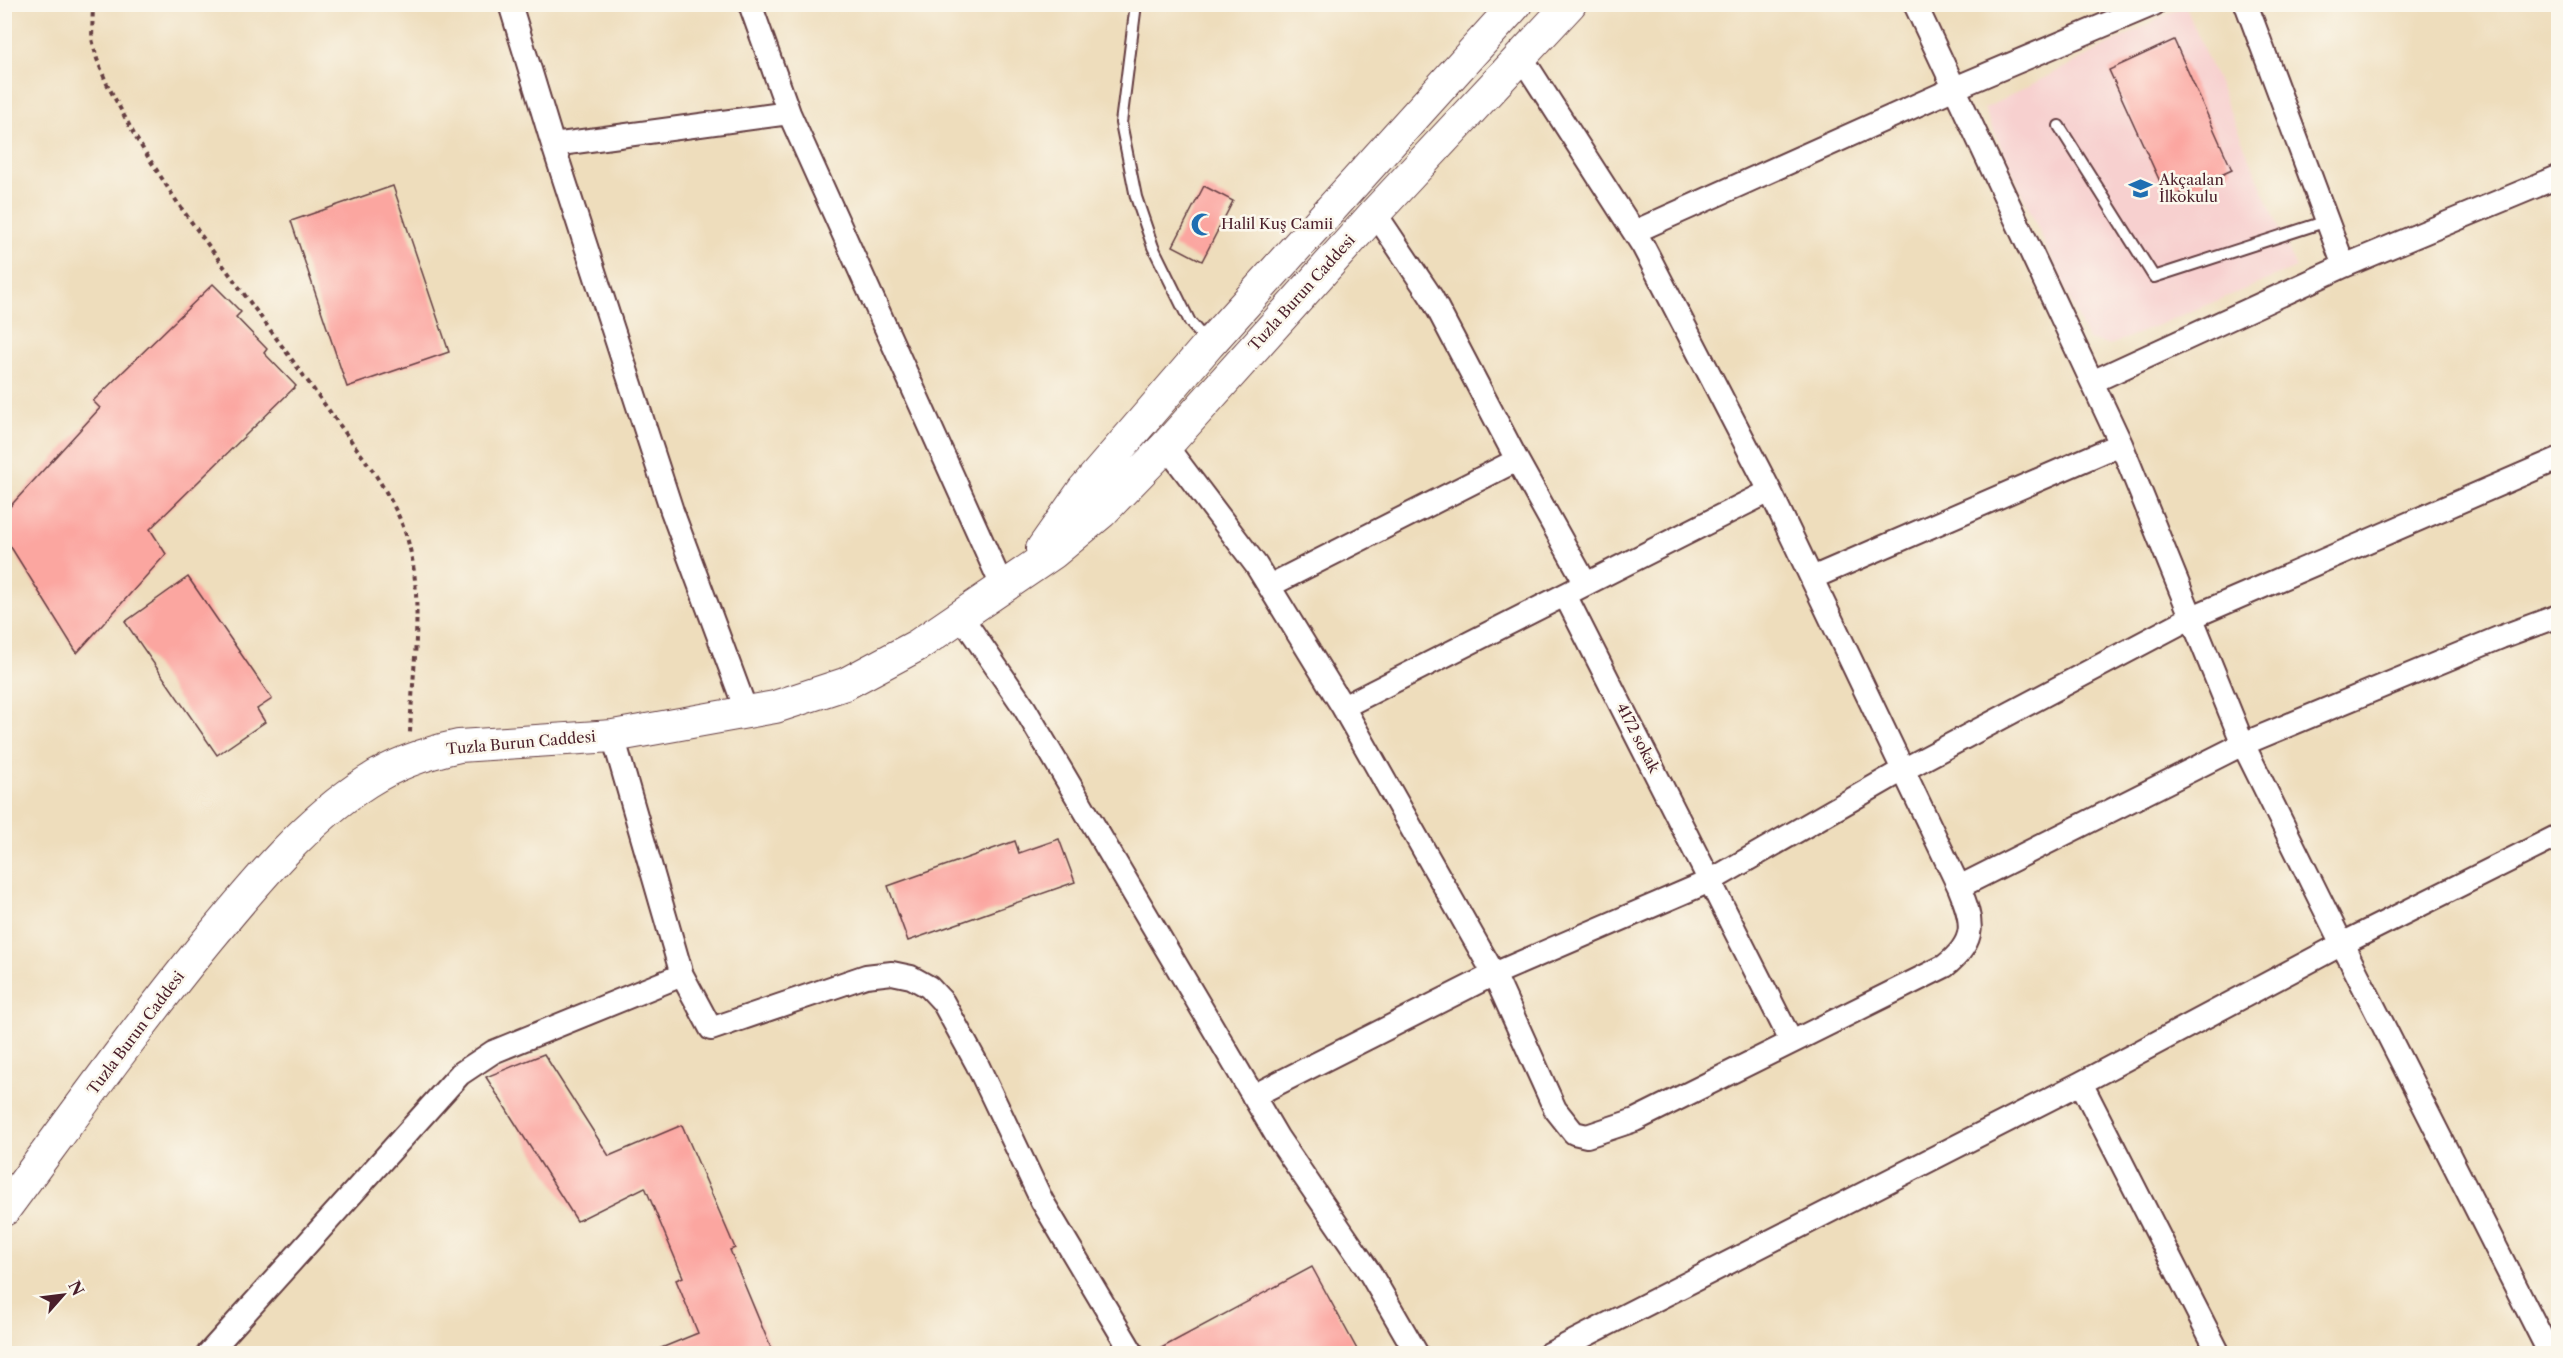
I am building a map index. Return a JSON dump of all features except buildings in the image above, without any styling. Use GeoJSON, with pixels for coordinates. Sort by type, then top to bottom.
{"type":"FeatureCollection","features":[{"type":"Feature","properties":{"kind":"main road","name":"Tuzla Burun Caddesi"},"geometry":{"type":"LineString","coordinates":[[4,1210],[144,1020],[233,910],[286,852],[328,812],[367,782],[409,759],[459,746],[613,736],[747,713],[799,701],[845,684],[908,651],[1015,580],[1101,513],[1166,446],[1375,213],[1570,4]]}},
{"type":"Feature","properties":{"kind":"main road","name":"Tuzla Burun Caddesi"},"geometry":{"type":"LineString","coordinates":[[1015,580],[1084,489],[1506,8]]}},
{"type":"Feature","properties":{"kind":"street"},"geometry":{"type":"LineString","coordinates":[[510,4],[672,511],[747,713]]}},
{"type":"Feature","properties":{"kind":"street"},"geometry":{"type":"LineString","coordinates":[[750,4],[789,113],[1015,580]]}},
{"type":"Feature","properties":{"kind":"street"},"geometry":{"type":"LineString","coordinates":[[1915,4],[2121,444],[2243,744],[2550,1353]]}},
{"type":"Feature","properties":{"kind":"street"},"geometry":{"type":"LineString","coordinates":[[1634,232],[1954,88],[2154,4]]}},
{"type":"Feature","properties":{"kind":"street"},"geometry":{"type":"LineString","coordinates":[[2246,4],[2344,266]]}},
{"type":"Feature","properties":{"kind":"street"},"geometry":{"type":"LineString","coordinates":[[1166,446],[1256,565],[1343,707],[1494,974],[1555,1109],[1574,1132],[1587,1136],[1635,1120],[1945,966],[1958,956],[1970,931],[1970,915],[1959,887],[1770,491],[1634,232],[1522,58]]}},
{"type":"Feature","properties":{"kind":"street"},"geometry":{"type":"LineString","coordinates":[[553,144],[789,113]]}},
{"type":"Feature","properties":{"kind":"street"},"geometry":{"type":"LineString","coordinates":[[2092,382],[2344,266],[2559,177]]}},
{"type":"Feature","properties":{"kind":"street"},"geometry":{"type":"LineString","coordinates":[[1375,213],[1432,298],[1517,460],[1586,584]]}},
{"type":"Feature","properties":{"kind":"street"},"geometry":{"type":"LineString","coordinates":[[1812,578],[2121,444]]}},
{"type":"Feature","properties":{"kind":"street"},"geometry":{"type":"LineString","coordinates":[[1253,1096],[1494,974],[1710,881],[1903,770],[2190,618],[2559,459]]}},
{"type":"Feature","properties":{"kind":"street"},"geometry":{"type":"LineString","coordinates":[[1269,586],[1517,460]]}},
{"type":"Feature","properties":{"kind":"street"},"geometry":{"type":"LineString","coordinates":[[1343,707],[1770,491]]}},
{"type":"Feature","properties":{"kind":"street","name":"4172 sokak"},"geometry":{"type":"LineString","coordinates":[[1565,595],[1791,1041]]}},
{"type":"Feature","properties":{"kind":"street"},"geometry":{"type":"LineString","coordinates":[[961,616],[1025,709],[1278,1138],[1370,1273],[1417,1353]]}},
{"type":"Feature","properties":{"kind":"street"},"geometry":{"type":"LineString","coordinates":[[1959,887],[2243,744],[2501,637],[2559,616]]}},
{"type":"Feature","properties":{"kind":"street"},"geometry":{"type":"LineString","coordinates":[[613,736],[682,975],[711,1029],[866,976],[892,973],[912,977],[929,987],[944,1002],[977,1064],[1042,1201],[1133,1353]]}},
{"type":"Feature","properties":{"kind":"street"},"geometry":{"type":"LineString","coordinates":[[1549,1353],[2081,1083],[2342,944],[2559,836]]}},
{"type":"Feature","properties":{"kind":"street"},"geometry":{"type":"LineString","coordinates":[[208,1353],[460,1074],[493,1052],[682,975]]}},
{"type":"Feature","properties":{"kind":"street"},"geometry":{"type":"LineString","coordinates":[[2081,1083],[2219,1353]]}},
{"type":"Feature","properties":{"kind":"lane"},"geometry":{"type":"LineString","coordinates":[[1136,4],[1121,123],[1136,197],[1153,247],[1190,322],[1209,344]]}},
{"type":"Feature","properties":{"kind":"lane"},"geometry":{"type":"LineString","coordinates":[[2058,126],[2154,277],[2327,221]]}},
{"type":"Feature","properties":{"kind":"path"},"geometry":{"type":"LineString","coordinates":[[93,4],[92,39],[97,58],[106,82],[136,138],[179,205],[371,468],[401,522],[411,553],[417,591],[409,759]]}},
{"type":"Feature","properties":{"kind":"shaded area","name":"Akçaalan İlkokulu"},"geometry":{"type":"Polygon","coordinates":[[[2185,5],[2296,268],[2110,345],[2088,340],[1984,109],[2185,5]]]}},
{"type":"Feature","properties":{"kind":"place","name":"Akçaalan İlkokulu"},"geometry":{"type":"Point","coordinates":[2141,189]}},
{"type":"Feature","properties":{"kind":"place","name":"Halil Kuş Camii"},"geometry":{"type":"Point","coordinates":[1203,224]}}]}
